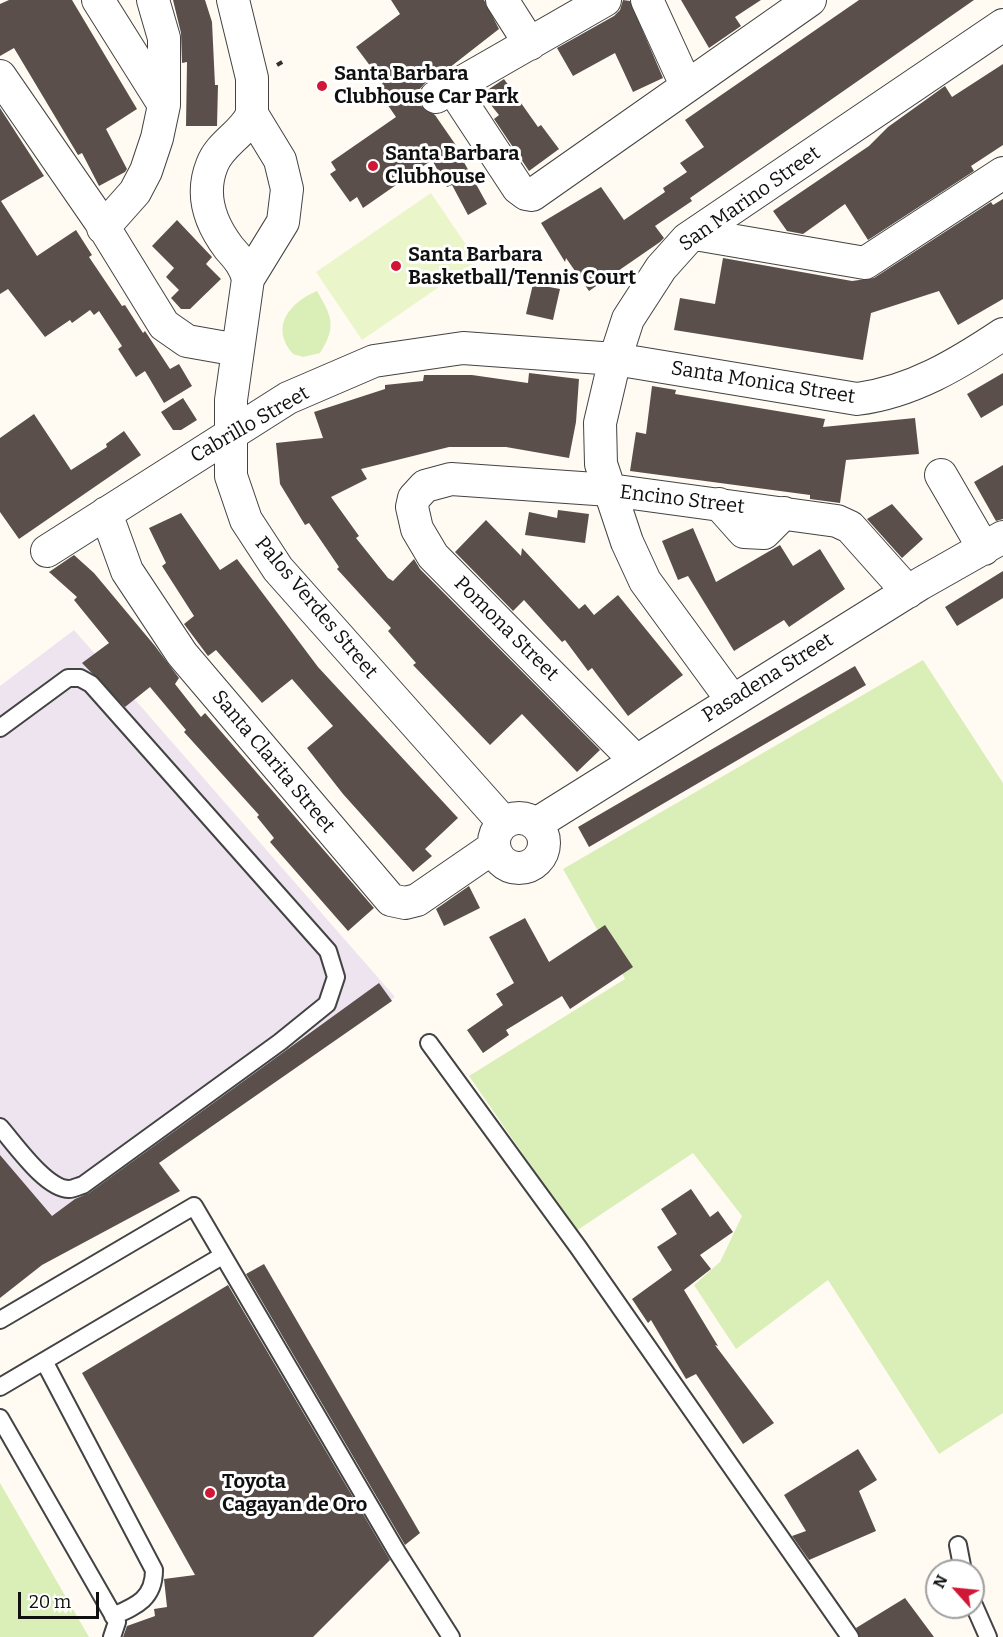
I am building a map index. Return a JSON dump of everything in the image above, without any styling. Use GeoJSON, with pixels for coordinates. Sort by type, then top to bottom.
{"type":"FeatureCollection","features":[{"type":"Feature","properties":{"kind":"street"},"geometry":{"type":"LineString","coordinates":[[98,0],[164,105]]}},
{"type":"Feature","properties":{"kind":"street"},"geometry":{"type":"LineString","coordinates":[[103,228],[131,197],[147,171],[164,105],[164,32],[153,0]]}},
{"type":"Feature","properties":{"kind":"street","name":"Palos Verdes Street"},"geometry":{"type":"LineString","coordinates":[[233,0],[251,73],[252,114],[280,160],[285,175],[287,208],[276,238],[253,268],[248,279],[231,400],[231,476],[238,502],[257,540],[300,596],[499,835]]}},
{"type":"Feature","properties":{"kind":"street"},"geometry":{"type":"LineString","coordinates":[[502,0],[530,44]]}},
{"type":"Feature","properties":{"kind":"street"},"geometry":{"type":"LineString","coordinates":[[605,0],[444,92],[518,188],[526,194],[532,195],[795,4]]}},
{"type":"Feature","properties":{"kind":"street"},"geometry":{"type":"LineString","coordinates":[[647,0],[686,85]]}},
{"type":"Feature","properties":{"kind":"street","name":"San Marino Street"},"geometry":{"type":"LineString","coordinates":[[732,700],[645,581],[634,560],[601,464],[600,423],[615,359],[628,319],[639,300],[678,248],[695,234],[1003,25]]}},
{"type":"Feature","properties":{"kind":"street"},"geometry":{"type":"LineString","coordinates":[[0,76],[103,228],[164,325],[187,341],[238,350]]}},
{"type":"Feature","properties":{"kind":"street"},"geometry":{"type":"LineString","coordinates":[[248,279],[241,261],[216,228],[206,198],[206,186],[218,153],[245,126],[252,114]]}},
{"type":"Feature","properties":{"kind":"street"},"geometry":{"type":"LineString","coordinates":[[695,234],[865,262],[1003,173]]}},
{"type":"Feature","properties":{"kind":"street","name":"Santa Monica Street"},"geometry":{"type":"LineString","coordinates":[[615,359],[857,399],[885,396],[928,379],[1003,334]]}},
{"type":"Feature","properties":{"kind":"street","name":"Cabrillo Street"},"geometry":{"type":"LineString","coordinates":[[47,551],[288,398],[374,361],[463,348],[615,359]]}},
{"type":"Feature","properties":{"kind":"street"},"geometry":{"type":"LineString","coordinates":[[941,475],[993,543]]}},
{"type":"Feature","properties":{"kind":"street","name":"Encino Street"},"geometry":{"type":"LineString","coordinates":[[425,486],[451,479],[610,490],[837,521],[850,527],[908,592]]}},
{"type":"Feature","properties":{"kind":"street","name":"Pomona Street"},"geometry":{"type":"LineString","coordinates":[[425,486],[414,498],[412,507],[417,529],[433,556],[635,760]]}},
{"type":"Feature","properties":{"kind":"street","name":"Santa Clarita Street"},"geometry":{"type":"LineString","coordinates":[[106,513],[127,571],[182,654],[391,900],[405,903],[417,900],[499,835]]}},
{"type":"Feature","properties":{"kind":"street","name":"Pasadena Street"},"geometry":{"type":"LineString","coordinates":[[536,824],[732,700],[908,592],[993,543]]}},
{"type":"Feature","properties":{"kind":"street"},"geometry":{"type":"LineString","coordinates":[[516,818],[524,818],[536,824],[545,843],[538,859],[532,865],[516,868],[508,865],[497,855],[499,835],[516,818]]}},
{"type":"Feature","properties":{"kind":"lane"},"geometry":{"type":"LineString","coordinates":[[0,728],[68,678],[80,678],[91,684],[328,951],[336,977],[327,1004],[280,1042],[83,1185],[70,1189],[56,1186],[44,1177],[0,1127]]}},
{"type":"Feature","properties":{"kind":"lane"},"geometry":{"type":"LineString","coordinates":[[429,1043],[578,1247],[850,1637]]}},
{"type":"Feature","properties":{"kind":"lane"},"geometry":{"type":"LineString","coordinates":[[0,1320],[194,1206],[397,1552],[451,1637]]}},
{"type":"Feature","properties":{"kind":"lane"},"geometry":{"type":"LineString","coordinates":[[0,1386],[222,1256]]}},
{"type":"Feature","properties":{"kind":"lane"},"geometry":{"type":"LineString","coordinates":[[44,1361],[154,1570],[150,1593],[142,1603],[113,1616]]}},
{"type":"Feature","properties":{"kind":"lane"},"geometry":{"type":"LineString","coordinates":[[0,1419],[117,1622],[112,1637]]}},
{"type":"Feature","properties":{"kind":"lane"},"geometry":{"type":"LineString","coordinates":[[958,1545],[961,1559]]}},
{"type":"Feature","properties":{"kind":"lane"},"geometry":{"type":"LineString","coordinates":[[980,1619],[988,1637]]}},
{"type":"Feature","properties":{"kind":"shaded area"},"geometry":{"type":"Polygon","coordinates":[[[74,630],[395,997],[0,1267],[0,686],[74,630]]]}},
{"type":"Feature","properties":{"kind":"green space","name":"Santa Barbara Basketball/Tennis Court"},"geometry":{"type":"Polygon","coordinates":[[[431,193],[477,261],[362,340],[316,272],[431,193]]]}},
{"type":"Feature","properties":{"kind":"green space"},"geometry":{"type":"Polygon","coordinates":[[[317,291],[329,315],[329,336],[320,353],[303,357],[293,354],[286,344],[283,325],[286,316],[298,302],[317,291]]]}},
{"type":"Feature","properties":{"kind":"green space"},"geometry":{"type":"Polygon","coordinates":[[[923,660],[1003,783],[1003,1413],[939,1454],[828,1280],[736,1349],[694,1285],[720,1262],[742,1216],[693,1153],[576,1231],[469,1076],[625,979],[563,869],[923,660]]]}},
{"type":"Feature","properties":{"kind":"green space"},"geometry":{"type":"Polygon","coordinates":[[[0,1483],[89,1637],[0,1637],[0,1483]]]}},
{"type":"Feature","properties":{"kind":"building"},"geometry":{"type":"Polygon","coordinates":[[[9,0],[72,0],[137,109],[106,129],[127,169],[125,172],[99,186],[82,153],[78,155],[14,48],[0,56],[0,4],[9,0]]]}},
{"type":"Feature","properties":{"kind":"building"},"geometry":{"type":"Polygon","coordinates":[[[173,0],[205,0],[212,22],[215,85],[218,85],[217,126],[186,126],[187,62],[182,63],[181,33],[173,0]]]}},
{"type":"Feature","properties":{"kind":"building"},"geometry":{"type":"Polygon","coordinates":[[[391,0],[484,0],[499,29],[449,68],[427,81],[418,91],[421,106],[435,115],[462,154],[460,155],[487,204],[468,215],[452,185],[447,187],[432,160],[363,208],[357,197],[350,202],[330,174],[336,170],[331,162],[396,117],[376,88],[383,83],[356,47],[400,14],[391,0]]]}},
{"type":"Feature","properties":{"kind":"building"},"geometry":{"type":"Polygon","coordinates":[[[623,0],[630,1],[663,78],[633,92],[615,53],[573,76],[557,48],[614,16],[620,10],[623,0]]]}},
{"type":"Feature","properties":{"kind":"building"},"geometry":{"type":"Polygon","coordinates":[[[681,0],[761,0],[735,17],[741,26],[709,48],[681,0]]]}},
{"type":"Feature","properties":{"kind":"building"},"geometry":{"type":"Polygon","coordinates":[[[859,0],[974,0],[690,198],[692,201],[655,226],[664,238],[660,242],[589,291],[566,258],[565,262],[541,223],[601,187],[624,220],[665,192],[663,188],[687,172],[680,163],[704,147],[685,120],[859,0]]]}},
{"type":"Feature","properties":{"kind":"building"},"geometry":{"type":"Polygon","coordinates":[[[1003,64],[1003,145],[971,166],[974,171],[868,240],[845,204],[803,234],[787,231],[773,211],[869,146],[888,127],[945,86],[952,97],[1003,64]]]}},
{"type":"Feature","properties":{"kind":"building"},"geometry":{"type":"Polygon","coordinates":[[[504,79],[538,127],[541,125],[559,149],[529,171],[494,119],[499,115],[486,99],[486,91],[504,79]]]}},
{"type":"Feature","properties":{"kind":"building"},"geometry":{"type":"Polygon","coordinates":[[[0,108],[44,176],[1,201],[37,256],[76,230],[92,255],[89,257],[122,306],[125,305],[143,333],[145,331],[170,369],[179,364],[192,386],[164,403],[145,371],[136,377],[118,349],[122,346],[99,311],[94,315],[90,310],[72,323],[70,320],[45,337],[8,289],[0,294],[0,108]]]}},
{"type":"Feature","properties":{"kind":"building"},"geometry":{"type":"Polygon","coordinates":[[[1003,199],[1003,299],[958,325],[939,291],[871,313],[863,360],[674,330],[680,298],[715,304],[723,258],[852,281],[874,278],[991,202],[993,205],[1003,199]]]}},
{"type":"Feature","properties":{"kind":"building"},"geometry":{"type":"Polygon","coordinates":[[[177,220],[212,257],[206,264],[221,279],[190,309],[181,309],[171,298],[179,290],[166,277],[174,268],[152,246],[177,220]]]}},
{"type":"Feature","properties":{"kind":"building"},"geometry":{"type":"Polygon","coordinates":[[[533,284],[560,289],[553,320],[526,314],[533,284]]]}},
{"type":"Feature","properties":{"kind":"building"},"geometry":{"type":"Polygon","coordinates":[[[529,373],[579,379],[576,422],[569,458],[506,447],[449,447],[361,469],[367,479],[331,497],[359,536],[356,538],[388,578],[393,581],[414,559],[420,569],[600,750],[577,772],[522,714],[490,745],[413,665],[416,663],[388,631],[391,628],[337,569],[339,567],[309,523],[305,525],[280,484],[276,443],[323,438],[314,412],[385,389],[385,385],[423,381],[424,375],[472,375],[528,383],[529,373]]]}},
{"type":"Feature","properties":{"kind":"building"},"geometry":{"type":"Polygon","coordinates":[[[1003,373],[1003,405],[981,418],[967,394],[1003,373]]]}},
{"type":"Feature","properties":{"kind":"building"},"geometry":{"type":"Polygon","coordinates":[[[652,386],[676,390],[675,394],[825,419],[823,427],[915,418],[919,454],[846,460],[840,503],[810,499],[810,495],[630,471],[636,432],[646,434],[652,386]]]}},
{"type":"Feature","properties":{"kind":"building"},"geometry":{"type":"Polygon","coordinates":[[[183,398],[197,420],[181,430],[173,430],[161,412],[183,398]]]}},
{"type":"Feature","properties":{"kind":"building"},"geometry":{"type":"Polygon","coordinates":[[[34,414],[71,470],[107,447],[106,444],[124,431],[141,455],[19,539],[0,512],[0,438],[34,414]]]}},
{"type":"Feature","properties":{"kind":"building"},"geometry":{"type":"Polygon","coordinates":[[[1003,465],[1003,519],[996,521],[974,482],[1003,465]]]}},
{"type":"Feature","properties":{"kind":"building"},"geometry":{"type":"Polygon","coordinates":[[[892,504],[923,539],[902,558],[867,519],[892,504]]]}},
{"type":"Feature","properties":{"kind":"building"},"geometry":{"type":"Polygon","coordinates":[[[558,510],[589,514],[585,543],[525,535],[529,512],[557,518],[558,510]]]}},
{"type":"Feature","properties":{"kind":"building"},"geometry":{"type":"Polygon","coordinates":[[[181,513],[220,570],[237,559],[318,667],[458,818],[425,849],[432,856],[413,872],[343,794],[307,748],[333,726],[292,679],[262,703],[216,650],[208,656],[184,624],[194,616],[162,566],[166,563],[149,528],[181,513]]]}},
{"type":"Feature","properties":{"kind":"building"},"geometry":{"type":"Polygon","coordinates":[[[486,520],[521,556],[522,548],[579,609],[585,604],[594,615],[618,595],[683,675],[628,716],[592,668],[588,671],[565,640],[562,642],[524,600],[513,611],[455,552],[486,520]]]}},
{"type":"Feature","properties":{"kind":"building"},"geometry":{"type":"Polygon","coordinates":[[[693,528],[716,582],[780,545],[793,566],[820,549],[845,589],[789,627],[784,620],[734,651],[688,576],[678,580],[662,541],[693,528]]]}},
{"type":"Feature","properties":{"kind":"building"},"geometry":{"type":"Polygon","coordinates":[[[74,555],[94,573],[155,646],[179,678],[175,684],[201,717],[205,713],[374,908],[348,931],[270,842],[274,838],[257,817],[259,815],[184,732],[186,730],[150,687],[125,707],[82,663],[109,643],[74,600],[77,597],[49,572],[74,555]]]}},
{"type":"Feature","properties":{"kind":"building"},"geometry":{"type":"Polygon","coordinates":[[[1003,571],[1003,598],[957,626],[945,607],[1003,571]]]}},
{"type":"Feature","properties":{"kind":"building"},"geometry":{"type":"Polygon","coordinates":[[[855,666],[866,685],[589,847],[578,827],[855,666]]]}},
{"type":"Feature","properties":{"kind":"building"},"geometry":{"type":"Polygon","coordinates":[[[469,886],[480,908],[444,926],[436,909],[469,886]]]}},
{"type":"Feature","properties":{"kind":"building"},"geometry":{"type":"Polygon","coordinates":[[[525,918],[549,962],[605,925],[633,967],[570,1009],[562,996],[506,1030],[509,1035],[483,1053],[467,1030],[503,1005],[496,994],[514,983],[489,937],[525,918]]]}},
{"type":"Feature","properties":{"kind":"building"},"geometry":{"type":"Polygon","coordinates":[[[379,983],[392,1001],[159,1163],[180,1191],[42,1265],[0,1298],[0,1155],[52,1216],[75,1199],[89,1193],[379,983]]]}},
{"type":"Feature","properties":{"kind":"building"},"geometry":{"type":"Polygon","coordinates":[[[691,1189],[710,1217],[718,1211],[733,1232],[700,1255],[711,1269],[684,1290],[718,1346],[715,1345],[774,1423],[743,1444],[696,1374],[686,1379],[651,1320],[648,1323],[632,1299],[672,1270],[657,1247],[677,1234],[661,1209],[691,1189]]]}},
{"type":"Feature","properties":{"kind":"building"},"geometry":{"type":"Polygon","coordinates":[[[264,1264],[420,1533],[405,1545],[246,1274],[264,1264]]]}},
{"type":"Feature","properties":{"kind":"building"},"geometry":{"type":"Polygon","coordinates":[[[228,1285],[390,1560],[313,1637],[123,1637],[127,1626],[155,1616],[154,1609],[167,1607],[164,1579],[195,1575],[82,1373],[228,1285]]]}},
{"type":"Feature","properties":{"kind":"building"},"geometry":{"type":"Polygon","coordinates":[[[858,1449],[877,1480],[859,1491],[876,1531],[809,1560],[792,1536],[806,1531],[784,1495],[858,1449]]]}},
{"type":"Feature","properties":{"kind":"building"},"geometry":{"type":"Polygon","coordinates":[[[905,1598],[934,1637],[860,1637],[856,1628],[905,1598]]]}},
{"type":"Feature","properties":{"kind":"place","name":"Santa Barbara Clubhouse Car Park"},"geometry":{"type":"Point","coordinates":[322,86]}},
{"type":"Feature","properties":{"kind":"place","name":"Santa Barbara Clubhouse"},"geometry":{"type":"Point","coordinates":[373,166]}},
{"type":"Feature","properties":{"kind":"place","name":"Santa Barbara Basketball/Tennis Court"},"geometry":{"type":"Point","coordinates":[396,266]}},
{"type":"Feature","properties":{"kind":"place","name":"Toyota Cagayan de Oro"},"geometry":{"type":"Point","coordinates":[210,1493]}}]}
